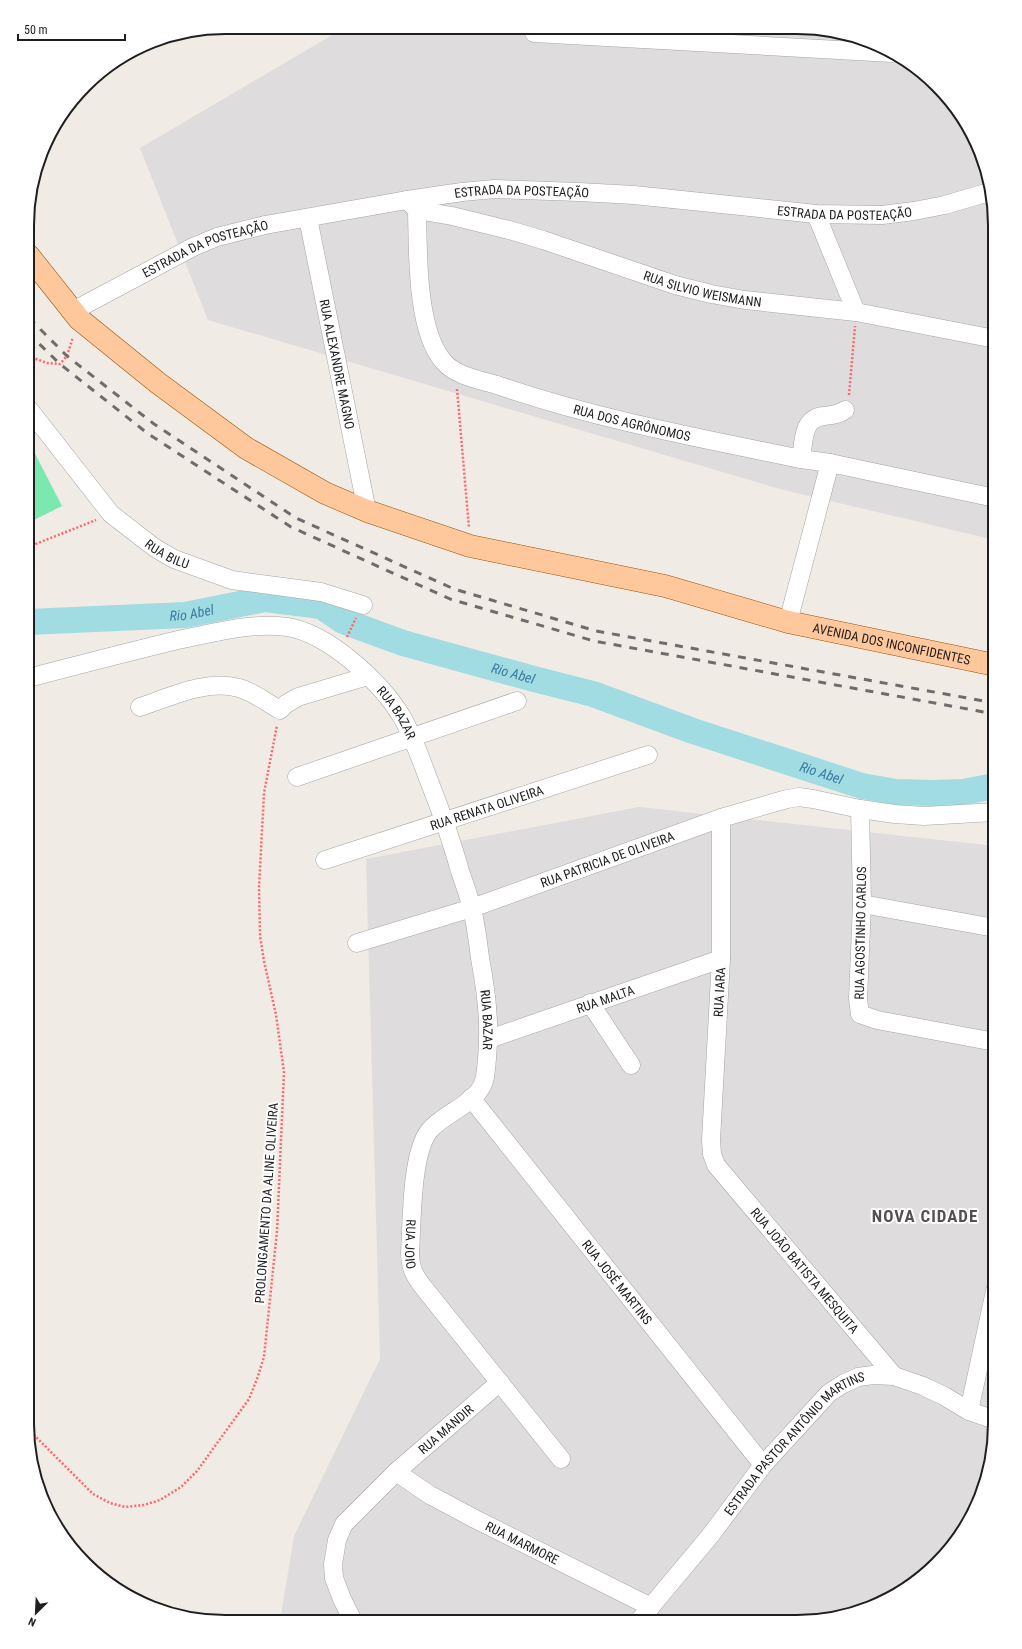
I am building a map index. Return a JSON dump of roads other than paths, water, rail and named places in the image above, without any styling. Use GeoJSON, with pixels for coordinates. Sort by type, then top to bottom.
{"type":"FeatureCollection","features":[{"type":"Feature","properties":{"kind":"main road"},"geometry":{"type":"LineString","coordinates":[[34,262],[76,315]]}},
{"type":"Feature","properties":{"kind":"main road","name":"AVENIDA DOS INCONFIDENTES"},"geometry":{"type":"LineString","coordinates":[[76,315],[158,383],[246,448],[326,493],[367,511],[470,546],[665,586],[788,622],[988,664]]}},
{"type":"Feature","properties":{"kind":"street"},"geometry":{"type":"LineString","coordinates":[[552,34],[878,52]]}},
{"type":"Feature","properties":{"kind":"street","name":"ESTRADA DA POSTEAÇÃO"},"geometry":{"type":"LineString","coordinates":[[76,315],[193,247],[211,239],[242,230],[308,218],[412,205],[494,189],[634,195],[816,214],[882,215],[945,205],[985,193]]}},
{"type":"Feature","properties":{"kind":"street","name":"RUA SILVIO WEISMANN"},"geometry":{"type":"LineString","coordinates":[[412,205],[543,240],[675,285],[711,294],[745,300],[856,312],[988,338]]}},
{"type":"Feature","properties":{"kind":"street","name":"RUA DOS AGRÔNOMOS"},"geometry":{"type":"LineString","coordinates":[[412,205],[422,301],[431,338],[443,361],[455,371],[540,400],[622,422],[801,459],[830,463],[988,497]]}},
{"type":"Feature","properties":{"kind":"street"},"geometry":{"type":"LineString","coordinates":[[816,214],[856,312]]}},
{"type":"Feature","properties":{"kind":"street","name":"RUA ALEXANDRE MAGNO"},"geometry":{"type":"LineString","coordinates":[[308,218],[367,511]]}},
{"type":"Feature","properties":{"kind":"street"},"geometry":{"type":"LineString","coordinates":[[801,459],[804,435],[811,420],[817,417],[839,415],[845,410]]}},
{"type":"Feature","properties":{"kind":"street","name":"RUA BILU"},"geometry":{"type":"LineString","coordinates":[[34,416],[111,514],[155,548],[174,559],[212,574],[238,581],[321,592],[360,609]]}},
{"type":"Feature","properties":{"kind":"street"},"geometry":{"type":"LineString","coordinates":[[788,622],[830,463]]}},
{"type":"Feature","properties":{"kind":"street","name":"RUA BAZAR"},"geometry":{"type":"LineString","coordinates":[[34,676],[214,632],[270,625],[289,627],[312,635],[347,657],[368,676],[386,695],[401,716],[412,737],[445,821],[472,908],[488,1002],[489,1039],[484,1083],[480,1091],[471,1098]]}},
{"type":"Feature","properties":{"kind":"street"},"geometry":{"type":"LineString","coordinates":[[140,707],[177,694],[207,686],[229,686],[248,691],[280,710],[286,704],[298,697],[368,676]]}},
{"type":"Feature","properties":{"kind":"street"},"geometry":{"type":"LineString","coordinates":[[297,777],[517,701]]}},
{"type":"Feature","properties":{"kind":"street","name":"RUA RENATA OLIVEIRA"},"geometry":{"type":"LineString","coordinates":[[326,860],[648,755]]}},
{"type":"Feature","properties":{"kind":"street","name":"RUA PATRICIA DE OLIVEIRA"},"geometry":{"type":"LineString","coordinates":[[357,943],[472,908],[721,818],[799,797],[894,814],[924,816],[988,812]]}},
{"type":"Feature","properties":{"kind":"street","name":"RUA AGOSTINHO CARLOS"},"geometry":{"type":"LineString","coordinates":[[860,809],[862,904],[858,999],[860,1014],[877,1020],[988,1041]]}},
{"type":"Feature","properties":{"kind":"street","name":"RUA IARA"},"geometry":{"type":"LineString","coordinates":[[716,1165],[712,1154],[711,1140],[721,959],[721,818]]}},
{"type":"Feature","properties":{"kind":"street"},"geometry":{"type":"LineString","coordinates":[[862,904],[988,927]]}},
{"type":"Feature","properties":{"kind":"street","name":"RUA MALTA"},"geometry":{"type":"LineString","coordinates":[[489,1039],[721,959]]}},
{"type":"Feature","properties":{"kind":"street"},"geometry":{"type":"LineString","coordinates":[[590,1003],[631,1065]]}},
{"type":"Feature","properties":{"kind":"street","name":"RUA JOIO"},"geometry":{"type":"LineString","coordinates":[[471,1098],[435,1125],[428,1132],[421,1146],[417,1162],[410,1260],[411,1267],[417,1278],[500,1382]]}},
{"type":"Feature","properties":{"kind":"street","name":"RUA JOSÉ MARTINS"},"geometry":{"type":"LineString","coordinates":[[471,1098],[763,1465]]}},
{"type":"Feature","properties":{"kind":"street","name":"RUA JOÃO BATISTA MESQUITA"},"geometry":{"type":"LineString","coordinates":[[716,1165],[894,1376]]}},
{"type":"Feature","properties":{"kind":"street"},"geometry":{"type":"LineString","coordinates":[[969,1411],[988,1323]]}},
{"type":"Feature","properties":{"kind":"street","name":"ESTRADA PASTOR ANTÔNIO MARTINS"},"geometry":{"type":"LineString","coordinates":[[644,1615],[710,1536],[763,1465],[829,1393],[858,1377],[874,1375],[894,1376],[923,1386],[969,1411],[988,1418]]}},
{"type":"Feature","properties":{"kind":"street"},"geometry":{"type":"LineString","coordinates":[[500,1382],[561,1459]]}},
{"type":"Feature","properties":{"kind":"street","name":"RUA MANDIR"},"geometry":{"type":"LineString","coordinates":[[350,1615],[334,1578],[333,1564],[334,1554],[344,1524],[396,1472],[500,1382]]}},
{"type":"Feature","properties":{"kind":"street","name":"RUA MARMORE"},"geometry":{"type":"LineString","coordinates":[[396,1472],[430,1495],[475,1519],[651,1607]]}},
{"type":"Feature","properties":{"kind":"waterway","name":"Rio Abel"},"geometry":{"type":"LineString","coordinates":[[34,622],[185,615],[265,599],[321,606],[343,621],[403,643],[593,694],[693,731],[862,786],[896,792],[933,793],[963,792],[988,787]]}},
{"type":"Feature","properties":{"kind":"railway"},"geometry":{"type":"LineString","coordinates":[[34,323],[67,356],[154,424],[296,518],[454,589],[596,631],[988,702]]}},
{"type":"Feature","properties":{"kind":"railway"},"geometry":{"type":"LineString","coordinates":[[34,339],[60,364],[147,433],[291,527],[450,599],[594,641],[988,713]]}},
{"type":"Feature","properties":{"kind":"district","name":"NOVA CIDADE"},"geometry":{"type":"Point","coordinates":[925,1216]}}]}
